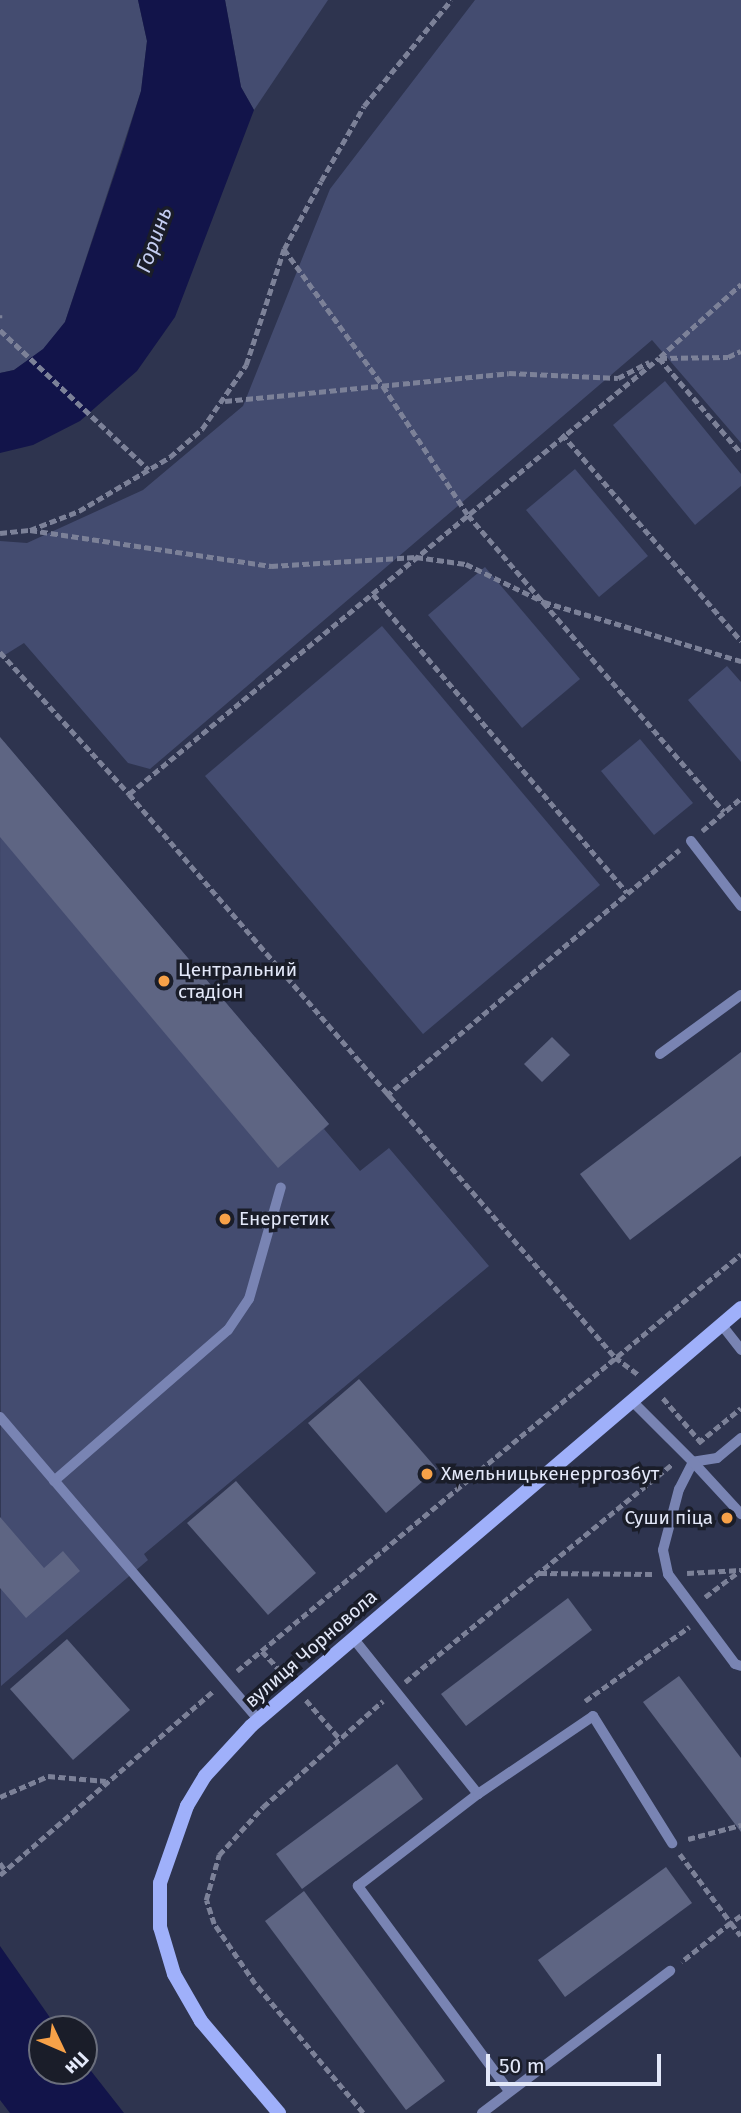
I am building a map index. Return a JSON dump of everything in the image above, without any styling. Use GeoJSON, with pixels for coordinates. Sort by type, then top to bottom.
{"type":"FeatureCollection","features":[{"type":"Feature","properties":{"kind":"street","name":"вулиця Чорновола"},"geometry":{"type":"LineString","coordinates":[[279,2113],[201,2021],[174,1974],[160,1927],[160,1883],[187,1806],[205,1776],[259,1720],[741,1308]]}},
{"type":"Feature","properties":{"kind":"lane"},"geometry":{"type":"LineString","coordinates":[[691,841],[741,906]]}},
{"type":"Feature","properties":{"kind":"lane"},"geometry":{"type":"LineString","coordinates":[[660,1054],[741,995]]}},
{"type":"Feature","properties":{"kind":"lane"},"geometry":{"type":"LineString","coordinates":[[54,1481],[228,1329],[249,1299],[281,1187]]}},
{"type":"Feature","properties":{"kind":"lane"},"geometry":{"type":"LineString","coordinates":[[721,1324],[741,1350]]}},
{"type":"Feature","properties":{"kind":"lane"},"geometry":{"type":"LineString","coordinates":[[632,1401],[741,1514]]}},
{"type":"Feature","properties":{"kind":"lane"},"geometry":{"type":"LineString","coordinates":[[0,1417],[223,1682],[259,1720]]}},
{"type":"Feature","properties":{"kind":"lane"},"geometry":{"type":"LineString","coordinates":[[692,1462],[717,1458],[741,1438]]}},
{"type":"Feature","properties":{"kind":"lane"},"geometry":{"type":"LineString","coordinates":[[692,1462],[680,1489],[663,1550],[668,1574],[741,1666]]}},
{"type":"Feature","properties":{"kind":"lane"},"geometry":{"type":"LineString","coordinates":[[353,1638],[478,1794]]}},
{"type":"Feature","properties":{"kind":"lane"},"geometry":{"type":"LineString","coordinates":[[509,2091],[358,1886],[478,1794],[593,1716],[672,1843]]}},
{"type":"Feature","properties":{"kind":"lane"},"geometry":{"type":"LineString","coordinates":[[482,2113],[670,1971]]}},
{"type":"Feature","properties":{"kind":"path"},"geometry":{"type":"LineString","coordinates":[[30,530],[79,511],[149,470],[202,429],[225,401],[246,365],[284,249],[364,106],[451,0]]}},
{"type":"Feature","properties":{"kind":"path"},"geometry":{"type":"LineString","coordinates":[[284,249],[383,386],[468,515],[724,812]]}},
{"type":"Feature","properties":{"kind":"path"},"geometry":{"type":"LineString","coordinates":[[129,794],[373,594],[562,434],[659,358],[741,284]]}},
{"type":"Feature","properties":{"kind":"path"},"geometry":{"type":"LineString","coordinates":[[0,330],[149,470]]}},
{"type":"Feature","properties":{"kind":"path"},"geometry":{"type":"LineString","coordinates":[[225,401],[509,373],[618,377],[659,358],[739,351]]}},
{"type":"Feature","properties":{"kind":"path"},"geometry":{"type":"LineString","coordinates":[[659,358],[741,453]]}},
{"type":"Feature","properties":{"kind":"path"},"geometry":{"type":"LineString","coordinates":[[562,434],[741,641]]}},
{"type":"Feature","properties":{"kind":"path"},"geometry":{"type":"LineString","coordinates":[[0,533],[30,530],[271,566],[416,557],[466,564],[544,602],[741,661]]}},
{"type":"Feature","properties":{"kind":"path"},"geometry":{"type":"LineString","coordinates":[[373,594],[626,892]]}},
{"type":"Feature","properties":{"kind":"path"},"geometry":{"type":"LineString","coordinates":[[1,655],[129,794],[386,1096],[615,1357]]}},
{"type":"Feature","properties":{"kind":"path"},"geometry":{"type":"LineString","coordinates":[[386,1096],[741,798]]}},
{"type":"Feature","properties":{"kind":"path"},"geometry":{"type":"LineString","coordinates":[[0,1875],[223,1682],[741,1254]]}},
{"type":"Feature","properties":{"kind":"path"},"geometry":{"type":"LineString","coordinates":[[539,1573],[668,1574],[739,1571]]}},
{"type":"Feature","properties":{"kind":"path"},"geometry":{"type":"LineString","coordinates":[[693,1606],[739,1571]]}},
{"type":"Feature","properties":{"kind":"path"},"geometry":{"type":"LineString","coordinates":[[593,1716],[583,1702],[702,1618]]}},
{"type":"Feature","properties":{"kind":"path"},"geometry":{"type":"LineString","coordinates":[[0,1797],[48,1776],[106,1782]]}},
{"type":"Feature","properties":{"kind":"path"},"geometry":{"type":"LineString","coordinates":[[741,1825],[672,1843],[741,1936]]}},
{"type":"Feature","properties":{"kind":"path"},"geometry":{"type":"LineString","coordinates":[[0,1863],[5,1870]]}},
{"type":"Feature","properties":{"kind":"path"},"geometry":{"type":"LineString","coordinates":[[670,1971],[741,1916]]}},
{"type":"Feature","properties":{"kind":"shaded area"},"geometry":{"type":"Polygon","coordinates":[[[0,0],[138,0],[147,41],[141,91],[65,322],[44,349],[14,370],[0,373],[0,0]]]}},
{"type":"Feature","properties":{"kind":"shaded area"},"geometry":{"type":"Polygon","coordinates":[[[225,0],[328,0],[254,110],[241,87],[225,0]]]}},
{"type":"Feature","properties":{"kind":"shaded area"},"geometry":{"type":"Polygon","coordinates":[[[475,0],[741,0],[741,443],[652,340],[150,769],[128,763],[24,643],[0,658],[0,541],[27,543],[143,490],[243,406],[330,189],[475,0]]]}},
{"type":"Feature","properties":{"kind":"shaded area"},"geometry":{"type":"Polygon","coordinates":[[[665,381],[741,474],[741,486],[695,525],[613,425],[665,381]]]}},
{"type":"Feature","properties":{"kind":"shaded area"},"geometry":{"type":"Polygon","coordinates":[[[575,469],[648,556],[599,597],[526,510],[575,469]]]}},
{"type":"Feature","properties":{"kind":"shaded area"},"geometry":{"type":"Polygon","coordinates":[[[485,567],[580,679],[522,728],[428,615],[485,567]]]}},
{"type":"Feature","properties":{"kind":"shaded area"},"geometry":{"type":"Polygon","coordinates":[[[382,626],[600,885],[423,1034],[205,776],[382,626]]]}},
{"type":"Feature","properties":{"kind":"shaded area"},"geometry":{"type":"Polygon","coordinates":[[[727,666],[741,682],[741,762],[688,700],[727,666]]]}},
{"type":"Feature","properties":{"kind":"shaded area"},"geometry":{"type":"Polygon","coordinates":[[[640,739],[693,803],[654,835],[601,771],[640,739]]]}},
{"type":"Feature","properties":{"kind":"shaded area","name":"Енергетик"},"geometry":{"type":"Polygon","coordinates":[[[4,742],[329,1124],[324,1129],[360,1171],[389,1148],[489,1266],[144,1554],[148,1560],[1,1686],[0,746],[4,742]]]}},
{"type":"Feature","properties":{"kind":"water","name":"Горинь"},"geometry":{"type":"Polygon","coordinates":[[[138,0],[225,0],[241,87],[254,110],[175,317],[137,371],[80,421],[33,445],[0,453],[0,373],[14,370],[43,349],[65,322],[141,91],[147,41],[138,0]]]}},
{"type":"Feature","properties":{"kind":"water"},"geometry":{"type":"Polygon","coordinates":[[[0,1946],[48,2015],[28,2015],[28,2085],[98,2085],[98,2080],[124,2113],[10,2113],[0,2100],[0,1946]]]}},
{"type":"Feature","properties":{"kind":"building","name":"Центральний стадіон"},"geometry":{"type":"Polygon","coordinates":[[[0,737],[329,1124],[278,1168],[0,837],[0,737]]]}},
{"type":"Feature","properties":{"kind":"building"},"geometry":{"type":"Polygon","coordinates":[[[552,1037],[570,1055],[542,1082],[524,1064],[552,1037]]]}},
{"type":"Feature","properties":{"kind":"building"},"geometry":{"type":"Polygon","coordinates":[[[741,1052],[741,1156],[630,1240],[580,1174],[741,1052]]]}},
{"type":"Feature","properties":{"kind":"building"},"geometry":{"type":"Polygon","coordinates":[[[359,1379],[437,1469],[386,1513],[308,1423],[359,1379]]]}},
{"type":"Feature","properties":{"kind":"building"},"geometry":{"type":"Polygon","coordinates":[[[236,1481],[316,1573],[268,1615],[187,1523],[236,1481]]]}},
{"type":"Feature","properties":{"kind":"building"},"geometry":{"type":"Polygon","coordinates":[[[0,1517],[44,1568],[63,1551],[80,1571],[26,1618],[0,1588],[0,1517]]]}},
{"type":"Feature","properties":{"kind":"building"},"geometry":{"type":"Polygon","coordinates":[[[568,1598],[592,1630],[466,1726],[441,1694],[568,1598]]]}},
{"type":"Feature","properties":{"kind":"building"},"geometry":{"type":"Polygon","coordinates":[[[67,1639],[130,1710],[73,1760],[10,1689],[67,1639]]]}},
{"type":"Feature","properties":{"kind":"building"},"geometry":{"type":"Polygon","coordinates":[[[679,1676],[741,1758],[741,1832],[643,1702],[679,1676]]]}},
{"type":"Feature","properties":{"kind":"building"},"geometry":{"type":"Polygon","coordinates":[[[397,1764],[423,1799],[302,1889],[276,1854],[397,1764]]]}},
{"type":"Feature","properties":{"kind":"building"},"geometry":{"type":"Polygon","coordinates":[[[666,1867],[692,1903],[565,1997],[538,1960],[666,1867]]]}},
{"type":"Feature","properties":{"kind":"building"},"geometry":{"type":"Polygon","coordinates":[[[304,1891],[445,2081],[406,2110],[265,1921],[304,1891]]]}},
{"type":"Feature","properties":{"kind":"place","name":"Центральний стадіон"},"geometry":{"type":"Point","coordinates":[164,981]}},
{"type":"Feature","properties":{"kind":"place","name":"Енергетик"},"geometry":{"type":"Point","coordinates":[225,1219]}},
{"type":"Feature","properties":{"kind":"place","name":"Хмельницькенерргозбут"},"geometry":{"type":"Point","coordinates":[427,1474]}},
{"type":"Feature","properties":{"kind":"place","name":"Суши піца"},"geometry":{"type":"Point","coordinates":[727,1518]}}]}
